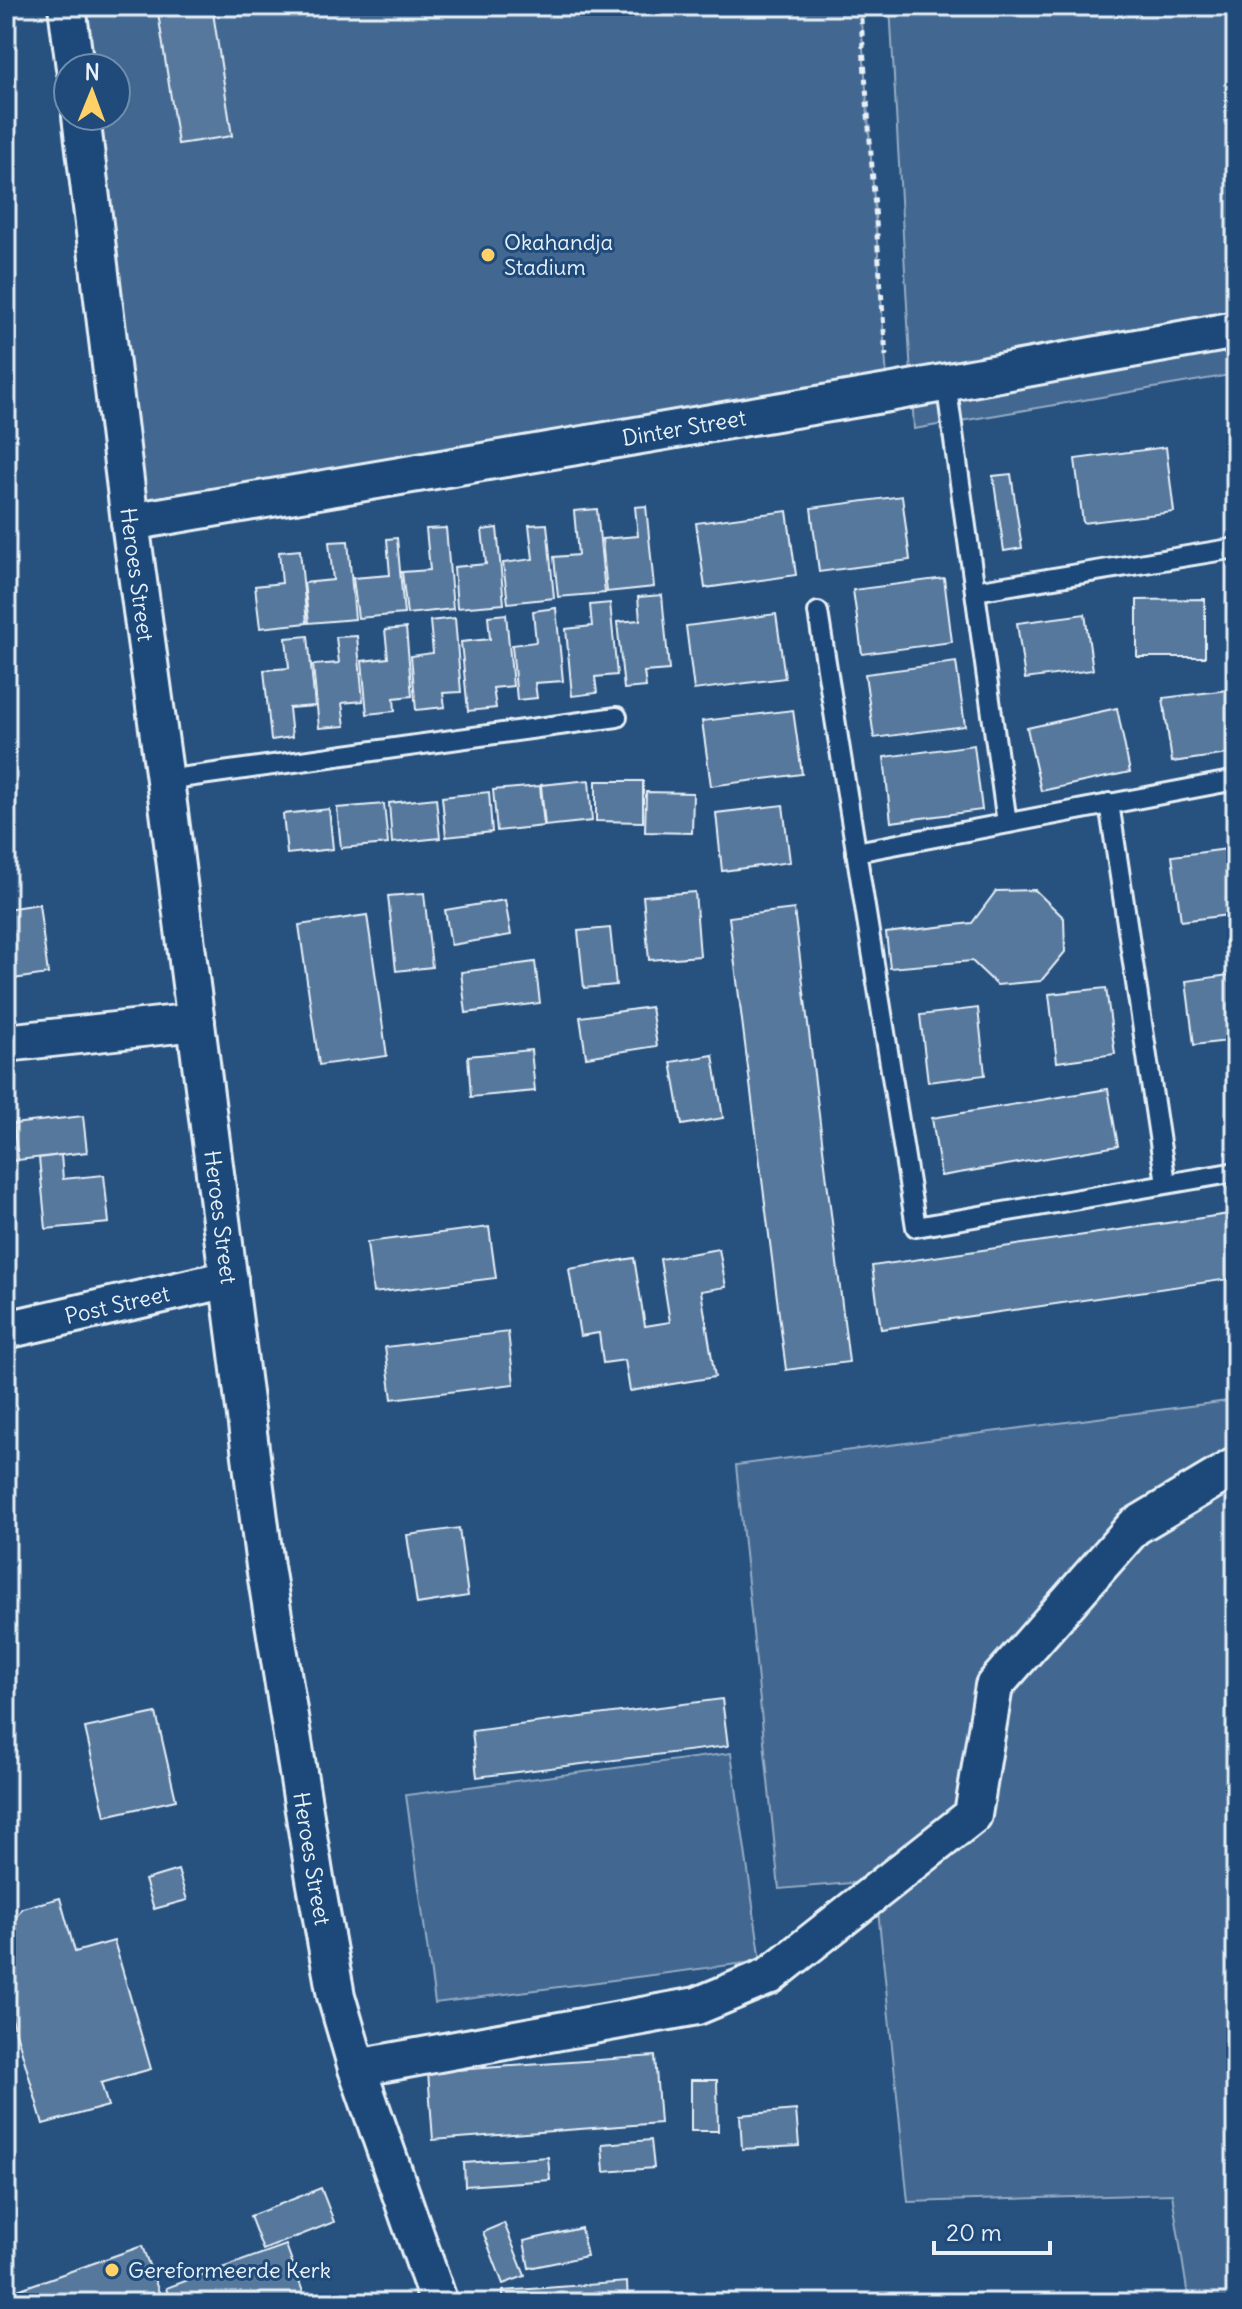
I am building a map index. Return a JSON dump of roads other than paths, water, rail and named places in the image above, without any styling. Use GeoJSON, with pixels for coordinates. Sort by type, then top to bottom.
{"type":"FeatureCollection","features":[{"type":"Feature","properties":{"kind":"street"},"geometry":{"type":"LineString","coordinates":[[67,6],[73,52]]}},
{"type":"Feature","properties":{"kind":"street","name":"Heroes Street"},"geometry":{"type":"LineString","coordinates":[[83,132],[130,522],[265,1566],[315,1879],[336,1996],[357,2068],[439,2303]]}},
{"type":"Feature","properties":{"kind":"street","name":"Dinter Street"},"geometry":{"type":"LineString","coordinates":[[130,522],[888,393],[1236,330]]}},
{"type":"Feature","properties":{"kind":"street"},"geometry":{"type":"LineString","coordinates":[[6,1043],[196,1022]]}},
{"type":"Feature","properties":{"kind":"street","name":"Post Street"},"geometry":{"type":"LineString","coordinates":[[6,1330],[229,1279]]}},
{"type":"Feature","properties":{"kind":"street"},"geometry":{"type":"LineString","coordinates":[[357,2068],[697,2006],[769,1976],[973,1815],[994,1686],[1134,1527],[1236,1466]]}},
{"type":"Feature","properties":{"kind":"lane"},"geometry":{"type":"LineString","coordinates":[[946,382],[1007,823]]}},
{"type":"Feature","properties":{"kind":"lane"},"geometry":{"type":"LineString","coordinates":[[975,591],[1236,548]]}},
{"type":"Feature","properties":{"kind":"lane"},"geometry":{"type":"LineString","coordinates":[[818,612],[916,1227],[1236,1172]]}},
{"type":"Feature","properties":{"kind":"lane"},"geometry":{"type":"LineString","coordinates":[[165,780],[617,717]]}},
{"type":"Feature","properties":{"kind":"lane"},"geometry":{"type":"LineString","coordinates":[[856,852],[1236,780]]}},
{"type":"Feature","properties":{"kind":"lane"},"geometry":{"type":"LineString","coordinates":[[1109,803],[1166,1183]]}},
{"type":"Feature","properties":{"kind":"place","name":"Okahandja Stadium"},"geometry":{"type":"Point","coordinates":[488,255]}},
{"type":"Feature","properties":{"kind":"place","name":"Gereformeerde Kerk"},"geometry":{"type":"Point","coordinates":[112,2270]}}]}
